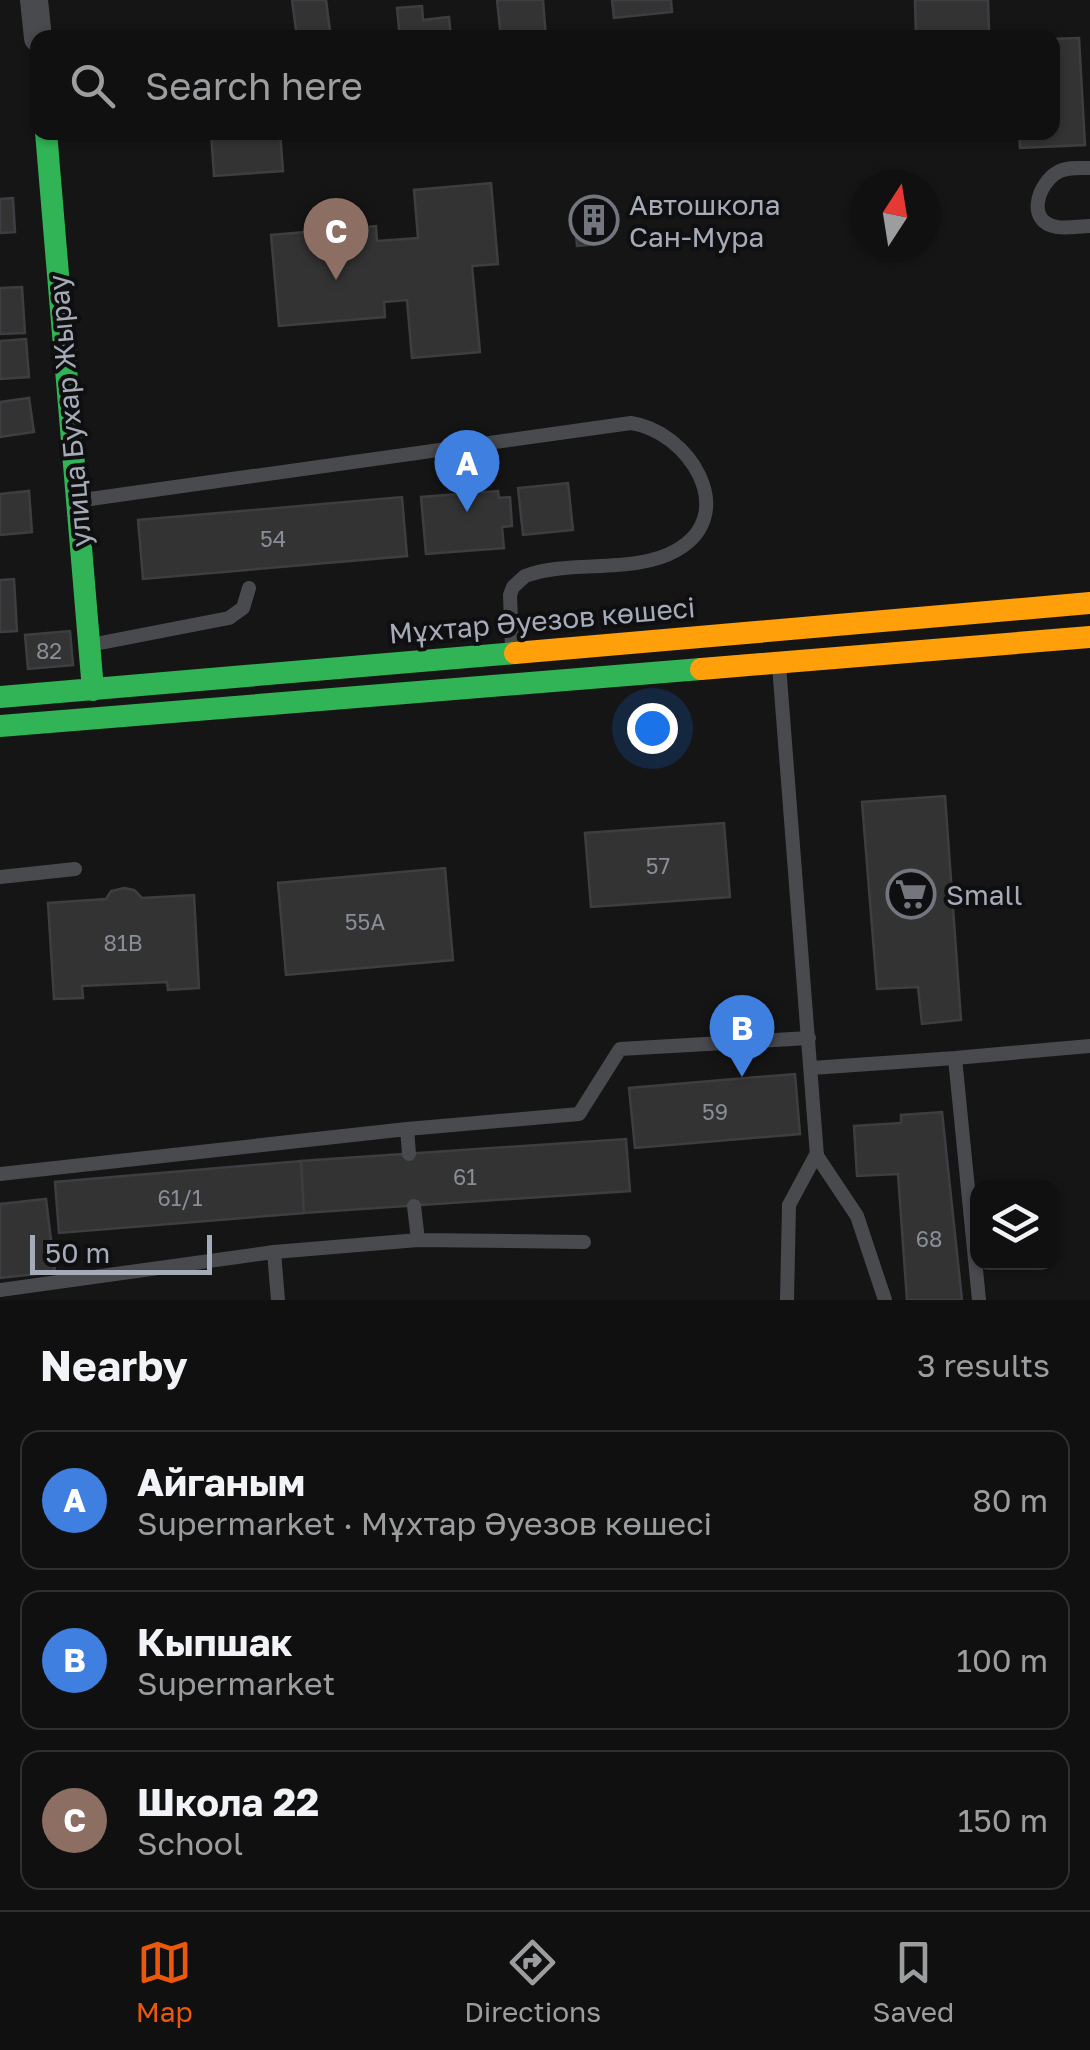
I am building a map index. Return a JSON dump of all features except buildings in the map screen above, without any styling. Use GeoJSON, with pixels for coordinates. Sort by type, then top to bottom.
{"type":"FeatureCollection","features":[{"type":"Feature","properties":{"kind":"main road","name":"улица Бухар Жырау"},"geometry":{"type":"LineString","coordinates":[[47,140],[93,690]]}},
{"type":"Feature","properties":{"kind":"main road","name":"Мұхтар Әуезов көшесі"},"geometry":{"type":"LineString","coordinates":[[0,697],[1090,603]]}},
{"type":"Feature","properties":{"kind":"main road"},"geometry":{"type":"LineString","coordinates":[[0,726],[1090,637]]}},
{"type":"Feature","properties":{"kind":"street"},"geometry":{"type":"LineString","coordinates":[[34,0],[37,30]]}},
{"type":"Feature","properties":{"kind":"lane"},"geometry":{"type":"LineString","coordinates":[[1090,168],[1060,170],[1042,186],[1036,205],[1042,219],[1056,228],[1090,226]]}},
{"type":"Feature","properties":{"kind":"lane"},"geometry":{"type":"LineString","coordinates":[[77,501],[631,422],[650,425],[667,436],[683,450],[702,480],[705,511],[695,536],[663,556],[525,576],[510,595],[512,653]]}},
{"type":"Feature","properties":{"kind":"lane"},"geometry":{"type":"LineString","coordinates":[[89,645],[229,618],[244,608],[249,588]]}},
{"type":"Feature","properties":{"kind":"lane"},"geometry":{"type":"LineString","coordinates":[[776,630],[817,1152],[857,1216],[886,1300]]}},
{"type":"Feature","properties":{"kind":"lane"},"geometry":{"type":"LineString","coordinates":[[0,877],[75,870]]}},
{"type":"Feature","properties":{"kind":"lane"},"geometry":{"type":"LineString","coordinates":[[0,1174],[578,1114],[620,1050],[809,1038]]}},
{"type":"Feature","properties":{"kind":"lane"},"geometry":{"type":"LineString","coordinates":[[812,1068],[1090,1046]]}},
{"type":"Feature","properties":{"kind":"lane"},"geometry":{"type":"LineString","coordinates":[[954,1058],[979,1300]]}},
{"type":"Feature","properties":{"kind":"lane"},"geometry":{"type":"LineString","coordinates":[[407,1129],[408,1154]]}},
{"type":"Feature","properties":{"kind":"lane"},"geometry":{"type":"LineString","coordinates":[[787,1300],[789,1204],[817,1152]]}},
{"type":"Feature","properties":{"kind":"lane"},"geometry":{"type":"LineString","coordinates":[[414,1206],[418,1240]]}},
{"type":"Feature","properties":{"kind":"lane"},"geometry":{"type":"LineString","coordinates":[[0,1290],[274,1252],[418,1240],[584,1242]]}},
{"type":"Feature","properties":{"kind":"lane"},"geometry":{"type":"LineString","coordinates":[[274,1252],[278,1300]]}},
{"type":"Feature","properties":{"kind":"traffic: fast"},"geometry":{"type":"LineString","coordinates":[[47,140],[93,690]]}},
{"type":"Feature","properties":{"kind":"traffic: fast"},"geometry":{"type":"LineString","coordinates":[[0,697],[515,653]]}},
{"type":"Feature","properties":{"kind":"traffic: fast"},"geometry":{"type":"LineString","coordinates":[[0,726],[701,669]]}},
{"type":"Feature","properties":{"kind":"traffic: slow"},"geometry":{"type":"LineString","coordinates":[[515,653],[1090,603]]}},
{"type":"Feature","properties":{"kind":"traffic: slow"},"geometry":{"type":"LineString","coordinates":[[701,669],[1090,637]]}},
{"type":"Feature","properties":{"kind":"place","name":"Автошкола Сан-Мура"},"geometry":{"type":"Point","coordinates":[594,220]}},
{"type":"Feature","properties":{"kind":"place","name":"Школа 22"},"geometry":{"type":"Point","coordinates":[336,280]}},
{"type":"Feature","properties":{"kind":"place","name":"Айганым"},"geometry":{"type":"Point","coordinates":[467,512]}},
{"type":"Feature","properties":{"kind":"place","name":"Small"},"geometry":{"type":"Point","coordinates":[911,894]}},
{"type":"Feature","properties":{"kind":"place","name":"Кыпшак"},"geometry":{"type":"Point","coordinates":[742,1077]}}]}
